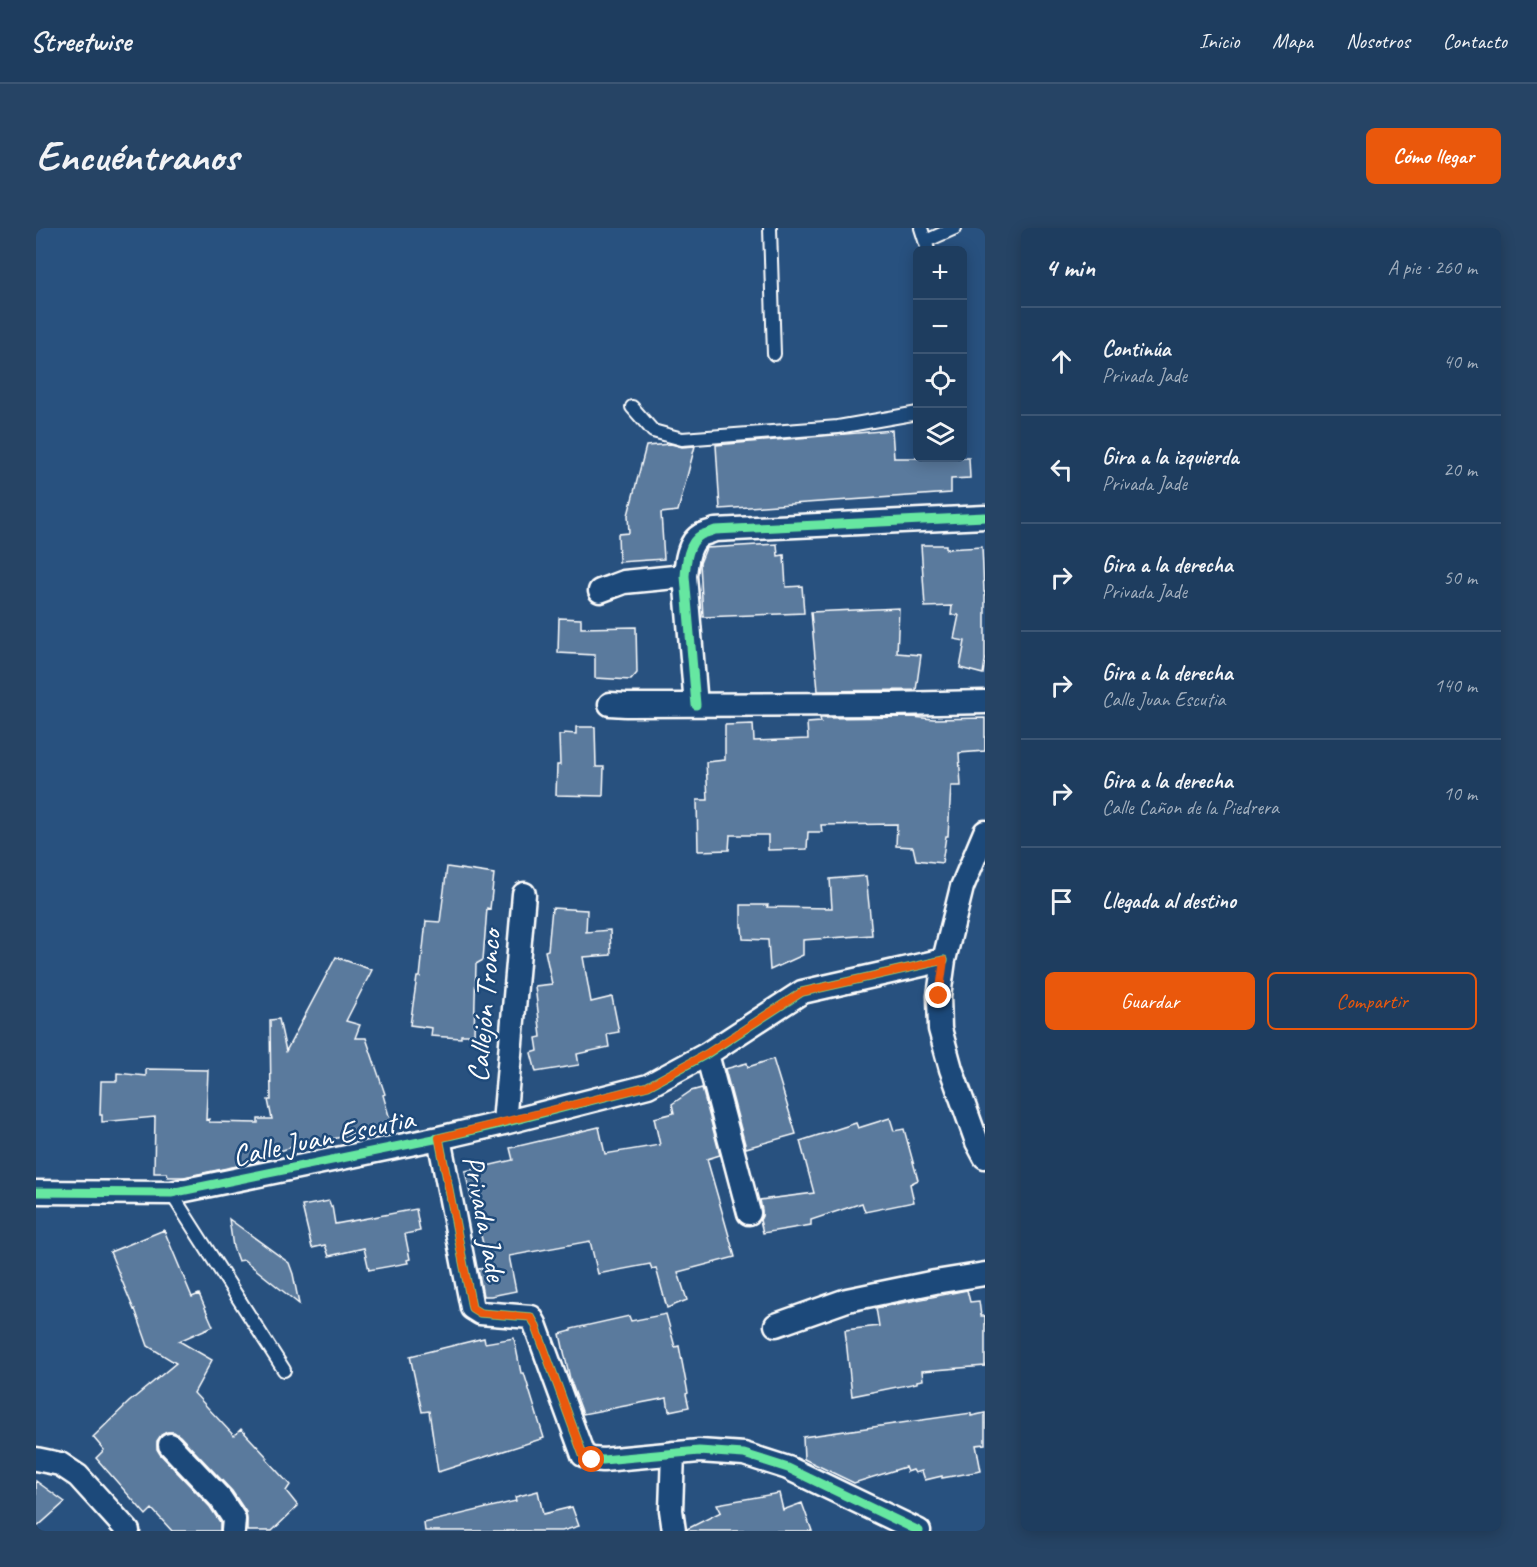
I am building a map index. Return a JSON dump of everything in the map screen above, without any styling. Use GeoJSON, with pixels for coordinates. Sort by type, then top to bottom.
{"type":"FeatureCollection","features":[{"type":"Feature","properties":{"kind":"street"},"geometry":{"type":"LineString","coordinates":[[696,705],[685,576],[686,562],[699,536],[715,530],[985,517]]}},
{"type":"Feature","properties":{"kind":"street"},"geometry":{"type":"LineString","coordinates":[[600,591],[624,582],[685,576]]}},
{"type":"Feature","properties":{"kind":"street"},"geometry":{"type":"LineString","coordinates":[[610,704],[985,702]]}},
{"type":"Feature","properties":{"kind":"street"},"geometry":{"type":"LineString","coordinates":[[985,832],[962,887],[944,960],[939,996],[940,1029],[951,1069],[977,1142],[985,1157]]}},
{"type":"Feature","properties":{"kind":"street","name":"Callejón Tronco"},"geometry":{"type":"LineString","coordinates":[[504,1123],[524,894]]}},
{"type":"Feature","properties":{"kind":"street","name":"Calle Juan Escutia"},"geometry":{"type":"LineString","coordinates":[[36,1192],[171,1193],[504,1123],[648,1086],[706,1054],[802,992],[944,960]]}},
{"type":"Feature","properties":{"kind":"street"},"geometry":{"type":"LineString","coordinates":[[706,1054],[749,1214]]}},
{"type":"Feature","properties":{"kind":"street","name":"Privada Jade"},"geometry":{"type":"LineString","coordinates":[[439,1138],[472,1308],[480,1313],[531,1317],[583,1455],[592,1460],[673,1453]]}},
{"type":"Feature","properties":{"kind":"street"},"geometry":{"type":"LineString","coordinates":[[776,1325],[847,1300],[985,1274]]}},
{"type":"Feature","properties":{"kind":"street"},"geometry":{"type":"LineString","coordinates":[[170,1445],[221,1500],[234,1519],[233,1531]]}},
{"type":"Feature","properties":{"kind":"street"},"geometry":{"type":"LineString","coordinates":[[674,1531],[671,1510],[673,1453],[699,1451],[744,1454],[788,1468],[919,1531]]}},
{"type":"Feature","properties":{"kind":"street"},"geometry":{"type":"LineString","coordinates":[[36,1458],[60,1464],[78,1476],[128,1531]]}},
{"type":"Feature","properties":{"kind":"lane"},"geometry":{"type":"LineString","coordinates":[[770,228],[774,354]]}},
{"type":"Feature","properties":{"kind":"lane"},"geometry":{"type":"LineString","coordinates":[[921,228],[927,246],[955,228]]}},
{"type":"Feature","properties":{"kind":"lane"},"geometry":{"type":"LineString","coordinates":[[632,407],[653,431],[682,438],[838,427],[913,414]]}},
{"type":"Feature","properties":{"kind":"lane"},"geometry":{"type":"LineString","coordinates":[[171,1193],[284,1371]]}},
{"type":"Feature","properties":{"kind":"building"},"geometry":{"type":"Polygon","coordinates":[[[892,430],[894,458],[913,458],[913,462],[967,462],[969,458],[970,478],[951,479],[951,493],[720,509],[716,445],[892,430]]]}},
{"type":"Feature","properties":{"kind":"building"},"geometry":{"type":"Polygon","coordinates":[[[671,444],[682,447],[695,446],[678,511],[661,513],[664,559],[619,562],[618,534],[629,533],[628,515],[646,446],[671,444]]]}},
{"type":"Feature","properties":{"kind":"building"},"geometry":{"type":"Polygon","coordinates":[[[777,544],[778,556],[784,555],[786,587],[802,586],[804,613],[703,617],[700,563],[706,548],[777,544]]]}},
{"type":"Feature","properties":{"kind":"building"},"geometry":{"type":"Polygon","coordinates":[[[921,545],[946,545],[946,549],[982,547],[985,592],[983,674],[960,668],[965,641],[954,639],[959,615],[951,615],[952,606],[925,607],[921,545]]]}},
{"type":"Feature","properties":{"kind":"building"},"geometry":{"type":"Polygon","coordinates":[[[899,608],[897,653],[921,655],[916,690],[818,691],[811,612],[899,608]]]}},
{"type":"Feature","properties":{"kind":"building"},"geometry":{"type":"Polygon","coordinates":[[[559,618],[581,619],[581,628],[636,627],[637,673],[631,680],[595,678],[595,655],[558,653],[559,618]]]}},
{"type":"Feature","properties":{"kind":"building"},"geometry":{"type":"Polygon","coordinates":[[[820,718],[985,718],[985,751],[959,753],[961,786],[951,786],[948,836],[946,836],[942,863],[916,860],[913,847],[896,846],[897,824],[821,825],[822,832],[808,832],[807,849],[768,850],[768,835],[730,835],[729,850],[698,851],[697,800],[708,800],[706,762],[725,760],[725,725],[753,724],[754,741],[808,739],[807,723],[821,722],[820,718]]]}},
{"type":"Feature","properties":{"kind":"building"},"geometry":{"type":"Polygon","coordinates":[[[576,727],[595,727],[596,767],[604,767],[603,796],[556,795],[557,765],[560,765],[559,735],[576,734],[576,727]]]}},
{"type":"Feature","properties":{"kind":"building"},"geometry":{"type":"Polygon","coordinates":[[[447,867],[494,874],[490,909],[487,908],[483,960],[476,964],[474,1035],[461,1035],[461,1038],[431,1036],[432,1028],[410,1025],[417,977],[420,977],[426,921],[440,922],[447,867]]]}},
{"type":"Feature","properties":{"kind":"building"},"geometry":{"type":"Polygon","coordinates":[[[866,876],[872,935],[803,940],[803,955],[770,970],[768,940],[743,939],[741,905],[832,908],[830,879],[866,876]]]}},
{"type":"Feature","properties":{"kind":"building"},"geometry":{"type":"Polygon","coordinates":[[[552,908],[587,910],[586,932],[610,930],[611,955],[583,957],[591,1002],[612,997],[619,1032],[607,1034],[609,1047],[577,1054],[579,1065],[536,1072],[531,1053],[538,1051],[536,1038],[541,1037],[535,986],[552,984],[545,951],[548,950],[552,908]]]}},
{"type":"Feature","properties":{"kind":"building"},"geometry":{"type":"Polygon","coordinates":[[[336,957],[372,970],[346,1021],[360,1025],[355,1038],[366,1038],[385,1094],[383,1095],[391,1123],[319,1143],[318,1138],[283,1150],[258,1154],[259,1161],[184,1177],[168,1177],[167,1173],[154,1173],[155,1117],[102,1122],[102,1115],[100,1115],[101,1081],[117,1081],[117,1073],[146,1076],[146,1069],[208,1070],[206,1120],[209,1119],[209,1122],[258,1123],[258,1119],[272,1119],[268,1100],[271,1100],[270,1020],[279,1019],[286,1051],[336,957]]]}},
{"type":"Feature","properties":{"kind":"building"},"geometry":{"type":"Polygon","coordinates":[[[773,1059],[796,1134],[746,1148],[725,1069],[747,1063],[748,1067],[773,1059]]]}},
{"type":"Feature","properties":{"kind":"building"},"geometry":{"type":"Polygon","coordinates":[[[702,1088],[720,1155],[707,1159],[735,1257],[678,1272],[687,1300],[667,1308],[656,1268],[652,1269],[650,1264],[598,1274],[590,1241],[509,1256],[516,1291],[483,1296],[478,1269],[489,1267],[465,1171],[513,1160],[510,1148],[599,1127],[605,1154],[660,1145],[654,1118],[674,1113],[672,1104],[691,1091],[702,1088]]]}},
{"type":"Feature","properties":{"kind":"building"},"geometry":{"type":"Polygon","coordinates":[[[890,1118],[894,1131],[904,1129],[918,1180],[910,1184],[914,1202],[865,1212],[862,1203],[811,1220],[811,1225],[763,1233],[760,1220],[762,1210],[760,1200],[814,1193],[800,1141],[856,1123],[858,1128],[890,1118]]]}},
{"type":"Feature","properties":{"kind":"building"},"geometry":{"type":"Polygon","coordinates":[[[329,1201],[335,1224],[416,1209],[420,1231],[405,1234],[410,1259],[407,1260],[408,1263],[369,1270],[364,1248],[329,1256],[325,1245],[312,1248],[302,1206],[329,1201]]]}},
{"type":"Feature","properties":{"kind":"building"},"geometry":{"type":"Polygon","coordinates":[[[229,1219],[289,1263],[299,1304],[244,1260],[238,1261],[233,1247],[229,1219]]]}},
{"type":"Feature","properties":{"kind":"building"},"geometry":{"type":"Polygon","coordinates":[[[164,1230],[192,1297],[199,1294],[213,1326],[179,1341],[212,1360],[194,1393],[234,1436],[241,1429],[268,1458],[266,1459],[290,1485],[286,1491],[298,1506],[272,1531],[247,1531],[246,1512],[232,1491],[174,1432],[161,1435],[157,1441],[157,1449],[210,1507],[220,1522],[220,1531],[172,1531],[152,1509],[146,1515],[96,1458],[104,1450],[93,1437],[129,1402],[176,1363],[148,1346],[135,1309],[110,1252],[164,1230]]]}},
{"type":"Feature","properties":{"kind":"building"},"geometry":{"type":"Polygon","coordinates":[[[967,1290],[970,1302],[979,1301],[981,1316],[985,1316],[985,1366],[922,1371],[923,1380],[917,1383],[852,1396],[845,1330],[879,1326],[876,1308],[967,1290]]]}},
{"type":"Feature","properties":{"kind":"building"},"geometry":{"type":"Polygon","coordinates":[[[666,1314],[675,1347],[679,1346],[689,1407],[669,1411],[667,1398],[583,1414],[570,1379],[560,1334],[571,1331],[571,1329],[629,1316],[631,1321],[666,1314]]]}},
{"type":"Feature","properties":{"kind":"building"},"geometry":{"type":"Polygon","coordinates":[[[484,1338],[485,1343],[514,1338],[521,1373],[524,1373],[544,1438],[438,1472],[429,1411],[422,1412],[410,1356],[484,1338]]]}},
{"type":"Feature","properties":{"kind":"building"},"geometry":{"type":"Polygon","coordinates":[[[971,1413],[971,1416],[985,1413],[985,1444],[976,1445],[981,1471],[925,1480],[922,1471],[907,1472],[905,1467],[854,1483],[804,1459],[803,1437],[971,1413]]]}},
{"type":"Feature","properties":{"kind":"building"},"geometry":{"type":"Polygon","coordinates":[[[36,1481],[65,1502],[36,1528],[36,1481]]]}},
{"type":"Feature","properties":{"kind":"building"},"geometry":{"type":"Polygon","coordinates":[[[538,1491],[543,1514],[572,1507],[579,1526],[562,1531],[425,1531],[424,1523],[516,1501],[515,1497],[538,1491]]]}},
{"type":"Feature","properties":{"kind":"building"},"geometry":{"type":"Polygon","coordinates":[[[779,1493],[783,1510],[802,1503],[812,1531],[687,1531],[721,1512],[717,1504],[779,1493]]]}},
{"type":"Feature","properties":{"kind":"cycle path"},"geometry":{"type":"LineString","coordinates":[[696,705],[685,576],[690,548],[701,535],[715,530],[985,517]]}},
{"type":"Feature","properties":{"kind":"cycle path"},"geometry":{"type":"LineString","coordinates":[[36,1192],[171,1193],[504,1123],[648,1086],[707,1054],[802,992],[944,960]]}},
{"type":"Feature","properties":{"kind":"cycle path"},"geometry":{"type":"LineString","coordinates":[[439,1138],[472,1308],[480,1313],[531,1317],[583,1455],[603,1460],[699,1451],[744,1454],[788,1468],[919,1531]]}},
{"type":"Feature","properties":{"kind":"route"},"geometry":{"type":"LineString","coordinates":[[592,1460],[583,1455],[531,1317],[480,1313],[472,1308],[439,1138],[648,1086],[706,1054],[802,992],[944,960],[939,996]]}}]}
